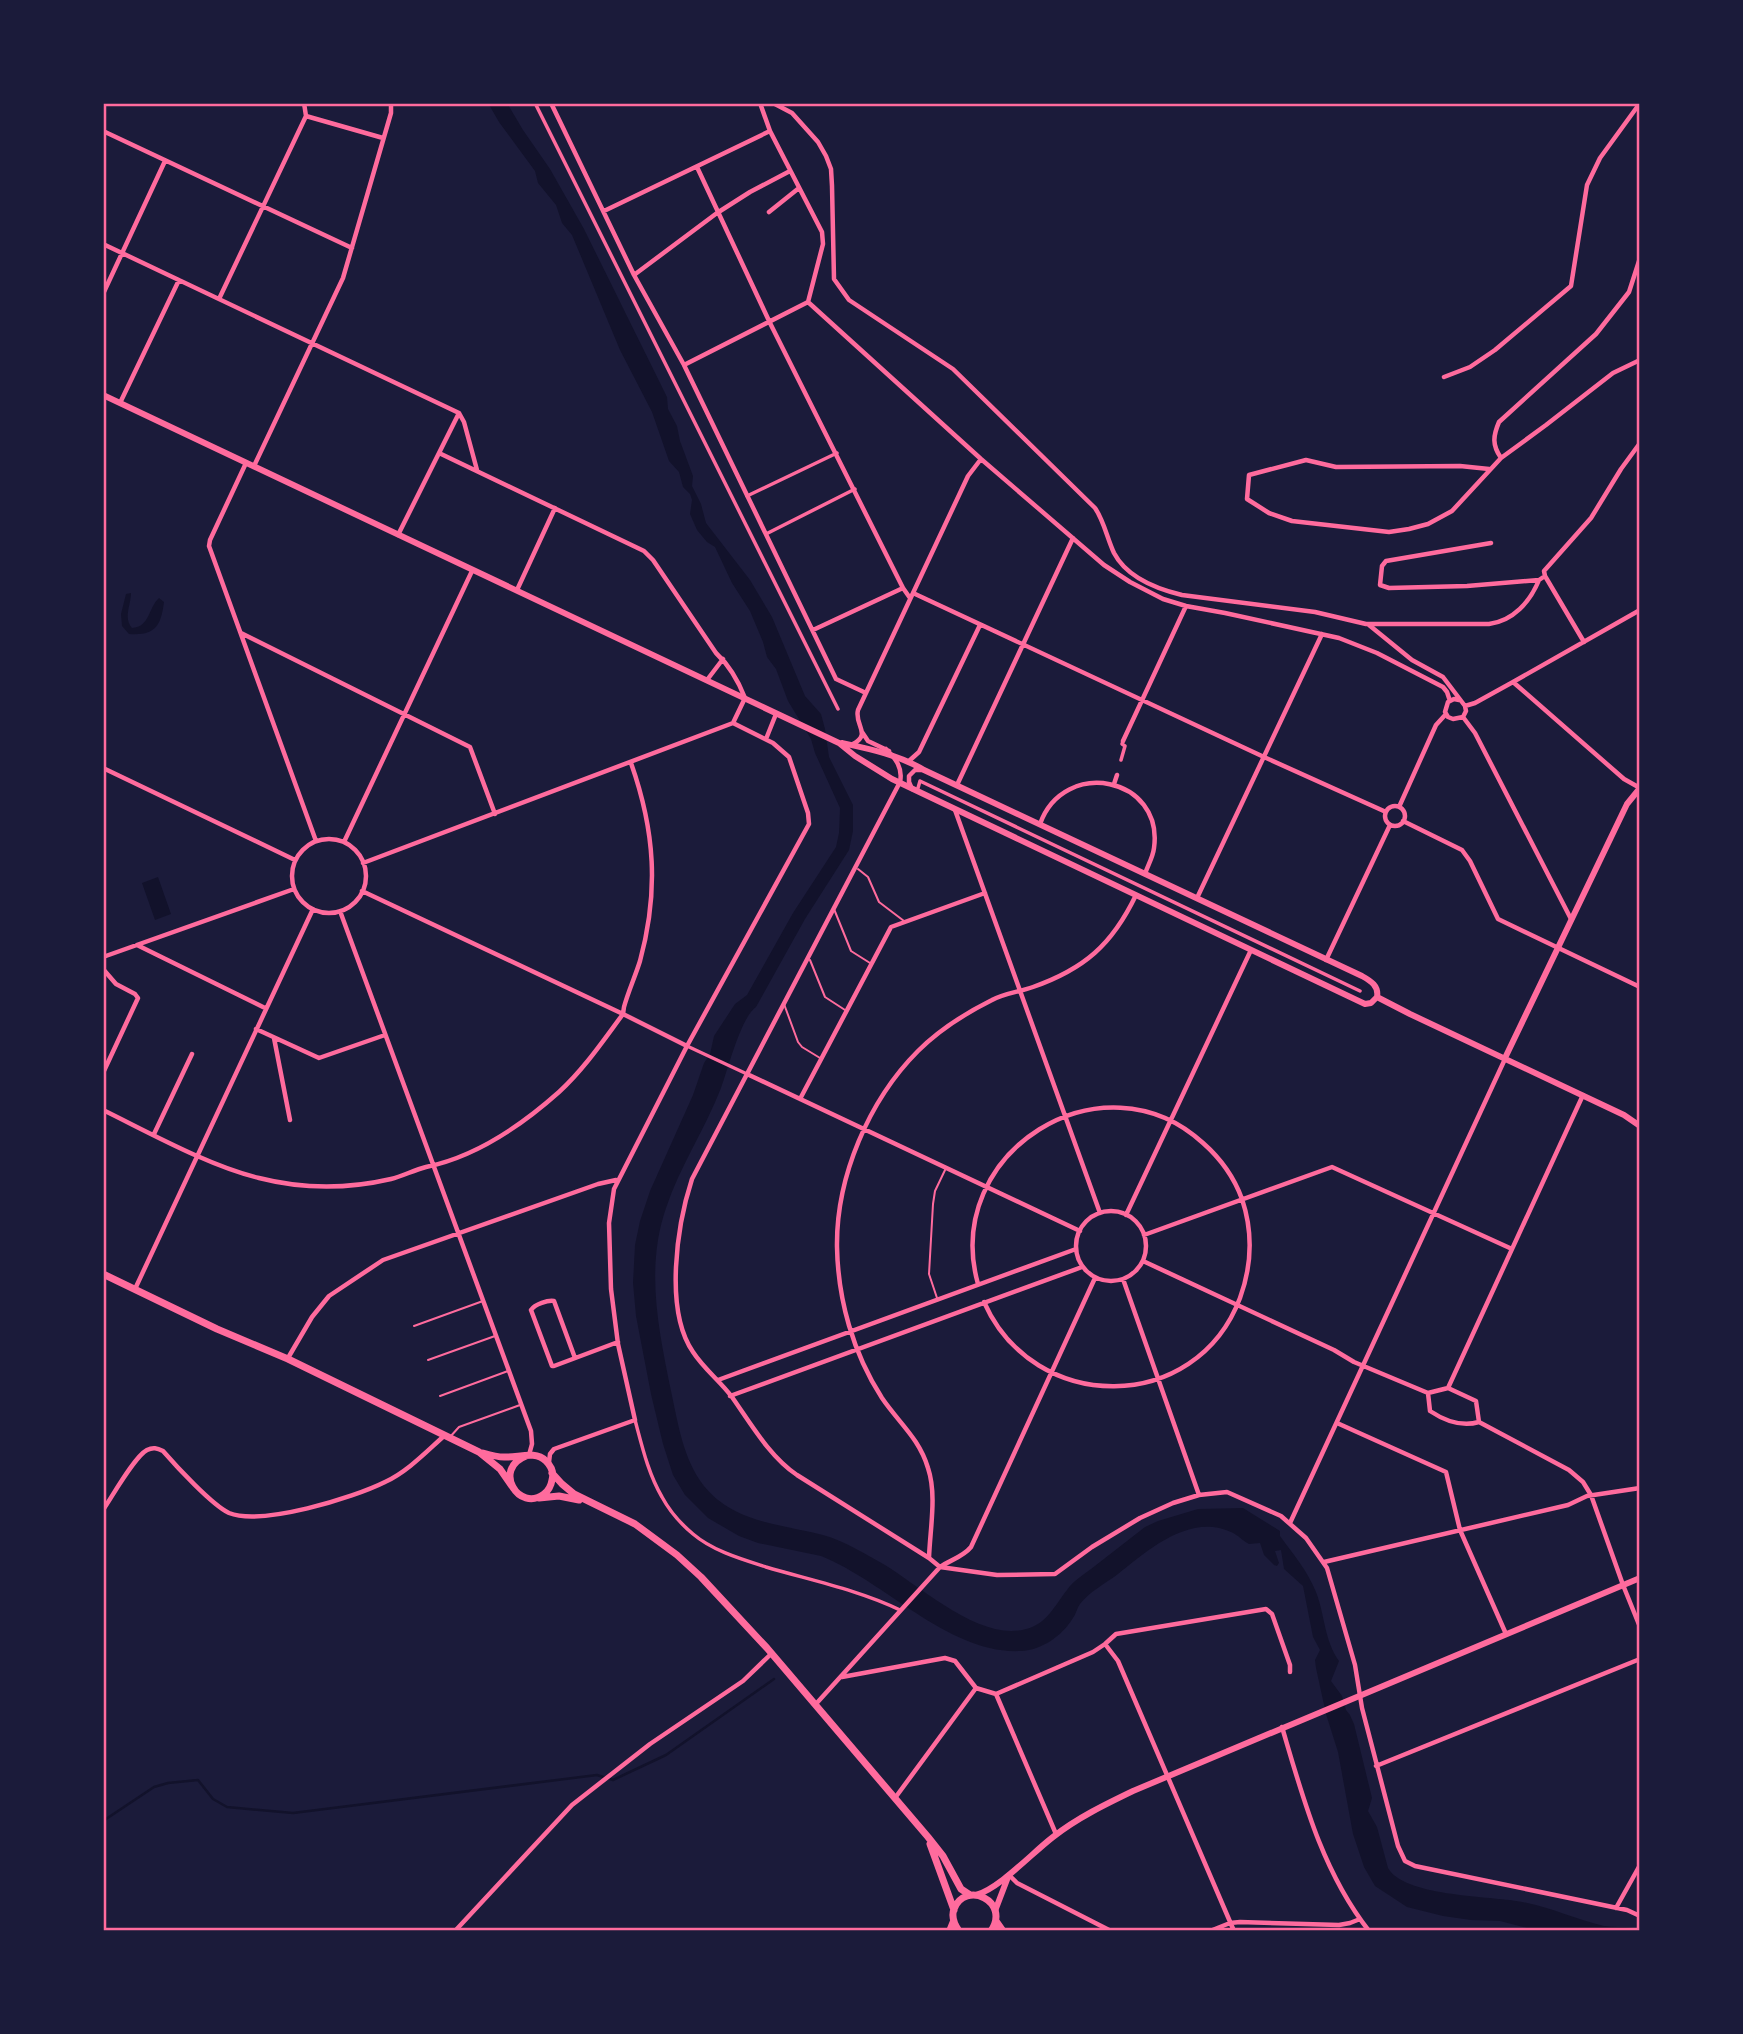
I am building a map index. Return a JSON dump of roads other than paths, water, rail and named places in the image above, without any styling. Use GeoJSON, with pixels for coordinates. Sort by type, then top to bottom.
{"type":"FeatureCollection","features":[{"type":"Feature","properties":{"kind":"main road"},"geometry":{"type":"LineString","coordinates":[[103,395],[839,743],[876,770],[955,810],[1251,950],[1365,1003],[1371,1003],[1377,997],[1377,988],[1370,980],[907,760],[889,752],[839,743]]}},
{"type":"Feature","properties":{"kind":"main road"},"geometry":{"type":"LineString","coordinates":[[1505,1058],[1628,804],[1640,788]]}},
{"type":"Feature","properties":{"kind":"main road"},"geometry":{"type":"LineString","coordinates":[[1377,997],[1625,1115],[1640,1126]]}},
{"type":"Feature","properties":{"kind":"main road"},"geometry":{"type":"LineString","coordinates":[[103,1274],[217,1329],[288,1359],[479,1452],[503,1457],[540,1457],[566,1488],[588,1502],[635,1524],[677,1555],[701,1577],[772,1653],[928,1837],[943,1856],[961,1889],[988,1900],[996,1911]]}},
{"type":"Feature","properties":{"kind":"main road"},"geometry":{"type":"LineString","coordinates":[[479,1452],[500,1469],[522,1496],[559,1496],[588,1502]]}},
{"type":"Feature","properties":{"kind":"main road"},"geometry":{"type":"LineString","coordinates":[[514,1489],[510,1482],[510,1472],[516,1461],[527,1456]]}},
{"type":"Feature","properties":{"kind":"main road"},"geometry":{"type":"LineString","coordinates":[[535,1498],[545,1494],[550,1487],[551,1470]]}},
{"type":"Feature","properties":{"kind":"main road"},"geometry":{"type":"LineString","coordinates":[[954,1910],[960,1900],[985,1892],[1009,1875],[1056,1834],[1119,1797],[1640,1578]]}},
{"type":"Feature","properties":{"kind":"main road"},"geometry":{"type":"LineString","coordinates":[[928,1837],[954,1910],[949,1931]]}},
{"type":"Feature","properties":{"kind":"main road"},"geometry":{"type":"LineString","coordinates":[[990,1931],[996,1922],[996,1911],[1009,1875]]}},
{"type":"Feature","properties":{"kind":"main road"},"geometry":{"type":"LineString","coordinates":[[953,1921],[958,1931]]}},
{"type":"Feature","properties":{"kind":"main road"},"geometry":{"type":"LineString","coordinates":[[996,1922],[1003,1931]]}},
{"type":"Feature","properties":{"kind":"street"},"geometry":{"type":"LineString","coordinates":[[219,299],[306,116],[304,103]]}},
{"type":"Feature","properties":{"kind":"street"},"geometry":{"type":"LineString","coordinates":[[316,841],[209,546],[343,278],[391,113],[391,103]]}},
{"type":"Feature","properties":{"kind":"street"},"geometry":{"type":"LineString","coordinates":[[535,103],[838,709]]}},
{"type":"Feature","properties":{"kind":"street"},"geometry":{"type":"LineString","coordinates":[[551,103],[634,275],[684,365],[836,679],[866,693]]}},
{"type":"Feature","properties":{"kind":"street"},"geometry":{"type":"LineString","coordinates":[[684,365],[808,302],[823,244],[822,232],[770,131],[760,103]]}},
{"type":"Feature","properties":{"kind":"street"},"geometry":{"type":"LineString","coordinates":[[773,103],[792,113],[827,156],[832,186],[834,279],[849,300],[953,369],[1097,511],[1115,554],[1127,570],[1152,585],[1182,595],[1324,614],[1366,624],[1495,623],[1507,619],[1521,608],[1539,580]]}},
{"type":"Feature","properties":{"kind":"street"},"geometry":{"type":"LineString","coordinates":[[1444,377],[1470,367],[1486,356],[1571,286],[1587,185],[1600,158],[1636,104]]}},
{"type":"Feature","properties":{"kind":"street"},"geometry":{"type":"LineString","coordinates":[[306,116],[383,138]]}},
{"type":"Feature","properties":{"kind":"street"},"geometry":{"type":"LineString","coordinates":[[103,131],[352,248]]}},
{"type":"Feature","properties":{"kind":"street"},"geometry":{"type":"LineString","coordinates":[[604,211],[770,131]]}},
{"type":"Feature","properties":{"kind":"street"},"geometry":{"type":"LineString","coordinates":[[103,295],[165,161]]}},
{"type":"Feature","properties":{"kind":"street"},"geometry":{"type":"LineString","coordinates":[[697,167],[770,323],[903,588],[912,595],[1386,811]]}},
{"type":"Feature","properties":{"kind":"street"},"geometry":{"type":"LineString","coordinates":[[634,275],[718,213],[790,171]]}},
{"type":"Feature","properties":{"kind":"street"},"geometry":{"type":"LineString","coordinates":[[769,212],[799,188]]}},
{"type":"Feature","properties":{"kind":"street"},"geometry":{"type":"LineString","coordinates":[[103,244],[459,413],[477,470]]}},
{"type":"Feature","properties":{"kind":"street"},"geometry":{"type":"LineString","coordinates":[[1501,457],[1493,447],[1494,432],[1499,422],[1595,334],[1629,292],[1640,258]]}},
{"type":"Feature","properties":{"kind":"street"},"geometry":{"type":"LineString","coordinates":[[120,403],[179,280]]}},
{"type":"Feature","properties":{"kind":"street"},"geometry":{"type":"LineString","coordinates":[[808,302],[1104,565],[1130,582],[1163,599],[1186,606],[1347,640],[1443,687],[1450,701]]}},
{"type":"Feature","properties":{"kind":"street"},"geometry":{"type":"LineString","coordinates":[[1489,469],[1460,466],[1336,467],[1306,460],[1249,475],[1247,499],[1280,518],[1302,523],[1389,532],[1428,523],[1450,513],[1501,457],[1613,373],[1640,360]]}},
{"type":"Feature","properties":{"kind":"street"},"geometry":{"type":"LineString","coordinates":[[398,535],[459,413]]}},
{"type":"Feature","properties":{"kind":"street"},"geometry":{"type":"LineString","coordinates":[[1584,642],[1545,576],[1546,568],[1591,518],[1640,443]]}},
{"type":"Feature","properties":{"kind":"street"},"geometry":{"type":"LineString","coordinates":[[363,863],[733,723],[745,698],[723,659],[649,555],[439,453]]}},
{"type":"Feature","properties":{"kind":"street"},"geometry":{"type":"LineString","coordinates":[[747,496],[837,453]]}},
{"type":"Feature","properties":{"kind":"street"},"geometry":{"type":"LineString","coordinates":[[981,458],[968,476],[856,714],[869,741],[889,752],[897,760],[901,771],[900,782],[784,1004],[744,1072],[692,1179],[683,1212],[676,1259],[676,1289],[681,1323],[687,1340],[692,1351],[787,1468],[940,1567],[997,1575],[1055,1574],[1092,1547],[1140,1518],[1199,1495],[1227,1492],[1271,1511],[1290,1523],[1306,1538],[1324,1562],[1331,1579],[1354,1665],[1376,1766],[1402,1857],[1415,1866],[1627,1910],[1640,1916]]}},
{"type":"Feature","properties":{"kind":"street"},"geometry":{"type":"LineString","coordinates":[[766,534],[855,489]]}},
{"type":"Feature","properties":{"kind":"street"},"geometry":{"type":"LineString","coordinates":[[517,590],[555,508]]}},
{"type":"Feature","properties":{"kind":"street"},"geometry":{"type":"LineString","coordinates":[[957,785],[1073,538]]}},
{"type":"Feature","properties":{"kind":"street"},"geometry":{"type":"LineString","coordinates":[[1490,543],[1386,561],[1382,566],[1380,585],[1467,586],[1539,580],[1545,576]]}},
{"type":"Feature","properties":{"kind":"street"},"geometry":{"type":"LineString","coordinates":[[344,842],[472,570]]}},
{"type":"Feature","properties":{"kind":"street"},"geometry":{"type":"LineString","coordinates":[[813,630],[903,588]]}},
{"type":"Feature","properties":{"kind":"street"},"geometry":{"type":"LineString","coordinates":[[1121,760],[1125,746],[1123,741],[1186,606]]}},
{"type":"Feature","properties":{"kind":"street"},"geometry":{"type":"LineString","coordinates":[[1465,706],[1475,703],[1640,610]]}},
{"type":"Feature","properties":{"kind":"street"},"geometry":{"type":"LineString","coordinates":[[1366,624],[1412,660],[1443,677],[1465,706],[1463,717]]}},
{"type":"Feature","properties":{"kind":"street"},"geometry":{"type":"LineString","coordinates":[[907,760],[917,756],[980,625]]}},
{"type":"Feature","properties":{"kind":"street"},"geometry":{"type":"LineString","coordinates":[[240,633],[470,747],[495,814]]}},
{"type":"Feature","properties":{"kind":"street"},"geometry":{"type":"LineString","coordinates":[[1197,899],[1322,634]]}},
{"type":"Feature","properties":{"kind":"street"},"geometry":{"type":"LineString","coordinates":[[707,680],[723,659]]}},
{"type":"Feature","properties":{"kind":"street"},"geometry":{"type":"LineString","coordinates":[[1513,682],[1624,779],[1640,788]]}},
{"type":"Feature","properties":{"kind":"street"},"geometry":{"type":"LineString","coordinates":[[1459,700],[1450,701],[1445,707],[1446,714],[1453,719],[1463,717]]}},
{"type":"Feature","properties":{"kind":"street"},"geometry":{"type":"LineString","coordinates":[[766,739],[776,713]]}},
{"type":"Feature","properties":{"kind":"street"},"geometry":{"type":"LineString","coordinates":[[1399,807],[1436,725],[1446,714]]}},
{"type":"Feature","properties":{"kind":"street"},"geometry":{"type":"LineString","coordinates":[[1463,717],[1475,733],[1571,919]]}},
{"type":"Feature","properties":{"kind":"street"},"geometry":{"type":"LineString","coordinates":[[733,723],[783,750],[790,760],[808,813],[809,824],[617,1179],[612,1198],[608,1245],[618,1342],[645,1456],[661,1496],[692,1534],[726,1553],[750,1562],[901,1609]]}},
{"type":"Feature","properties":{"kind":"street"},"geometry":{"type":"LineString","coordinates":[[852,744],[861,739],[862,731]]}},
{"type":"Feature","properties":{"kind":"street"},"geometry":{"type":"LineString","coordinates":[[103,1110],[243,1174],[309,1186],[361,1184],[393,1178],[434,1167],[490,1142],[539,1108],[575,1075],[623,1014],[646,934],[653,879],[644,801],[631,763]]}},
{"type":"Feature","properties":{"kind":"street"},"geometry":{"type":"LineString","coordinates":[[103,768],[295,860]]}},
{"type":"Feature","properties":{"kind":"street"},"geometry":{"type":"LineString","coordinates":[[924,770],[915,770],[909,776],[909,782],[915,789],[920,781],[1360,990]]}},
{"type":"Feature","properties":{"kind":"street"},"geometry":{"type":"LineString","coordinates":[[1114,784],[1117,775]]}},
{"type":"Feature","properties":{"kind":"street"},"geometry":{"type":"LineString","coordinates":[[1040,825],[1049,807],[1076,786],[1096,782],[1114,784],[1139,800],[1151,820],[1154,848],[1145,874]]}},
{"type":"Feature","properties":{"kind":"street"},"geometry":{"type":"LineString","coordinates":[[1386,811],[1399,807]]}},
{"type":"Feature","properties":{"kind":"street"},"geometry":{"type":"LineString","coordinates":[[1386,811],[1385,819],[1390,825],[1399,826],[1404,821],[1404,814],[1399,807]]}},
{"type":"Feature","properties":{"kind":"street"},"geometry":{"type":"LineString","coordinates":[[955,810],[1100,1213]]}},
{"type":"Feature","properties":{"kind":"street"},"geometry":{"type":"LineString","coordinates":[[1404,821],[1462,850],[1498,919],[1640,987]]}},
{"type":"Feature","properties":{"kind":"street"},"geometry":{"type":"LineString","coordinates":[[1326,960],[1390,825]]}},
{"type":"Feature","properties":{"kind":"street"},"geometry":{"type":"LineString","coordinates":[[332,839],[344,842],[356,851],[363,863],[365,878],[362,891],[354,903],[340,911],[323,912],[313,909],[300,899],[295,889],[292,878],[295,860],[304,849],[316,841],[332,839]]}},
{"type":"Feature","properties":{"kind":"street"},"geometry":{"type":"LineString","coordinates":[[103,957],[295,889]]}},
{"type":"Feature","properties":{"kind":"street"},"geometry":{"type":"LineString","coordinates":[[362,891],[1080,1231]]}},
{"type":"Feature","properties":{"kind":"street"},"geometry":{"type":"LineString","coordinates":[[800,1099],[890,928],[985,893]]}},
{"type":"Feature","properties":{"kind":"street"},"geometry":{"type":"LineString","coordinates":[[929,1558],[932,1496],[928,1467],[916,1440],[882,1398],[856,1349],[850,1331],[837,1247],[838,1222],[852,1159],[863,1128],[897,1076],[918,1052],[965,1016],[994,999],[1063,975],[1088,960],[1119,926],[1136,895]]}},
{"type":"Feature","properties":{"kind":"street"},"geometry":{"type":"LineString","coordinates":[[135,1289],[313,909]]}},
{"type":"Feature","properties":{"kind":"street"},"geometry":{"type":"LineString","coordinates":[[340,911],[509,1370],[531,1436],[532,1448],[527,1456]]}},
{"type":"Feature","properties":{"kind":"street"},"geometry":{"type":"LineString","coordinates":[[136,945],[265,1009]]}},
{"type":"Feature","properties":{"kind":"street"},"geometry":{"type":"LineString","coordinates":[[1126,1215],[1251,950]]}},
{"type":"Feature","properties":{"kind":"street"},"geometry":{"type":"LineString","coordinates":[[103,969],[116,984],[138,998],[103,1073]]}},
{"type":"Feature","properties":{"kind":"street"},"geometry":{"type":"LineString","coordinates":[[256,1029],[319,1058],[385,1035]]}},
{"type":"Feature","properties":{"kind":"street"},"geometry":{"type":"LineString","coordinates":[[274,1037],[290,1120]]}},
{"type":"Feature","properties":{"kind":"street"},"geometry":{"type":"LineString","coordinates":[[154,1134],[192,1054]]}},
{"type":"Feature","properties":{"kind":"street"},"geometry":{"type":"LineString","coordinates":[[1290,1523],[1505,1058]]}},
{"type":"Feature","properties":{"kind":"street"},"geometry":{"type":"LineString","coordinates":[[1448,1388],[1583,1095]]}},
{"type":"Feature","properties":{"kind":"street"},"geometry":{"type":"LineString","coordinates":[[978,1284],[972,1242],[978,1206],[986,1186],[1012,1149],[1032,1132],[1065,1116],[1113,1108],[1152,1114],[1170,1121],[1192,1134],[1212,1151],[1232,1179],[1241,1198],[1248,1222],[1250,1259],[1246,1282],[1237,1306],[1229,1322],[1208,1348],[1185,1366],[1158,1379],[1137,1385],[1108,1387],[1074,1382],[1051,1373],[1031,1361],[1004,1337],[984,1302]]}},
{"type":"Feature","properties":{"kind":"street"},"geometry":{"type":"LineString","coordinates":[[1144,1235],[1332,1167],[1512,1250]]}},
{"type":"Feature","properties":{"kind":"street"},"geometry":{"type":"LineString","coordinates":[[288,1359],[312,1317],[329,1296],[383,1260],[617,1179]]}},
{"type":"Feature","properties":{"kind":"street"},"geometry":{"type":"LineString","coordinates":[[1100,1213],[1126,1215],[1140,1226],[1144,1235],[1146,1249],[1143,1261],[1134,1273],[1123,1279],[1112,1282],[1096,1278],[1082,1267],[1076,1249],[1080,1231],[1085,1223],[1100,1213]]}},
{"type":"Feature","properties":{"kind":"street"},"geometry":{"type":"LineString","coordinates":[[718,1380],[1076,1249]]}},
{"type":"Feature","properties":{"kind":"street"},"geometry":{"type":"LineString","coordinates":[[1143,1261],[1363,1366],[1428,1393],[1448,1388],[1476,1401],[1479,1422]]}},
{"type":"Feature","properties":{"kind":"street"},"geometry":{"type":"LineString","coordinates":[[730,1396],[1082,1267]]}},
{"type":"Feature","properties":{"kind":"street"},"geometry":{"type":"LineString","coordinates":[[815,1706],[940,1567],[954,1558],[961,1557],[971,1547],[1096,1278]]}},
{"type":"Feature","properties":{"kind":"street"},"geometry":{"type":"LineString","coordinates":[[1123,1279],[1199,1495]]}},
{"type":"Feature","properties":{"kind":"street"},"geometry":{"type":"LineString","coordinates":[[575,1358],[554,1301],[533,1307],[531,1310],[554,1366],[618,1342]]}},
{"type":"Feature","properties":{"kind":"street"},"geometry":{"type":"LineString","coordinates":[[1428,1393],[1430,1411],[1439,1417],[1469,1425],[1479,1422],[1569,1469],[1583,1482],[1591,1495],[1640,1627]]}},
{"type":"Feature","properties":{"kind":"street"},"geometry":{"type":"LineString","coordinates":[[551,1470],[550,1454],[554,1450],[635,1420]]}},
{"type":"Feature","properties":{"kind":"street"},"geometry":{"type":"LineString","coordinates":[[1336,1423],[1446,1472],[1460,1530],[1506,1634]]}},
{"type":"Feature","properties":{"kind":"street"},"geometry":{"type":"LineString","coordinates":[[103,1510],[117,1487],[150,1448],[163,1451],[192,1482],[227,1512],[250,1517],[336,1502],[387,1482],[447,1437]]}},
{"type":"Feature","properties":{"kind":"street"},"geometry":{"type":"LineString","coordinates":[[1324,1562],[1568,1505],[1591,1495],[1640,1488]]}},
{"type":"Feature","properties":{"kind":"street"},"geometry":{"type":"LineString","coordinates":[[842,1677],[945,1658],[955,1661],[976,1688],[996,1694],[1089,1654],[1116,1634],[1266,1609],[1272,1614],[1290,1672]]}},
{"type":"Feature","properties":{"kind":"street"},"geometry":{"type":"LineString","coordinates":[[1105,1644],[1118,1661],[1234,1931]]}},
{"type":"Feature","properties":{"kind":"street"},"geometry":{"type":"LineString","coordinates":[[455,1931],[572,1805],[650,1744],[743,1681],[772,1653]]}},
{"type":"Feature","properties":{"kind":"street"},"geometry":{"type":"LineString","coordinates":[[1376,1766],[1640,1659]]}},
{"type":"Feature","properties":{"kind":"street"},"geometry":{"type":"LineString","coordinates":[[895,1798],[976,1688]]}},
{"type":"Feature","properties":{"kind":"street"},"geometry":{"type":"LineString","coordinates":[[996,1694],[1056,1834]]}},
{"type":"Feature","properties":{"kind":"street"},"geometry":{"type":"LineString","coordinates":[[1282,1727],[1311,1822],[1333,1872],[1369,1931]]}},
{"type":"Feature","properties":{"kind":"street"},"geometry":{"type":"LineString","coordinates":[[1616,1908],[1640,1865]]}},
{"type":"Feature","properties":{"kind":"street"},"geometry":{"type":"LineString","coordinates":[[1009,1875],[1017,1882],[1111,1931]]}},
{"type":"Feature","properties":{"kind":"street"},"geometry":{"type":"LineString","coordinates":[[1210,1931],[1230,1923],[1339,1925],[1360,1919]]}},
{"type":"Feature","properties":{"kind":"lane"},"geometry":{"type":"LineString","coordinates":[[855,868],[868,877],[879,902],[904,922]]}},
{"type":"Feature","properties":{"kind":"lane"},"geometry":{"type":"LineString","coordinates":[[834,909],[851,951],[871,963]]}},
{"type":"Feature","properties":{"kind":"lane"},"geometry":{"type":"LineString","coordinates":[[808,957],[825,997],[846,1011]]}},
{"type":"Feature","properties":{"kind":"lane"},"geometry":{"type":"LineString","coordinates":[[784,1004],[797,1042],[821,1059]]}},
{"type":"Feature","properties":{"kind":"lane"},"geometry":{"type":"LineString","coordinates":[[937,1299],[929,1274],[933,1204],[946,1167]]}},
{"type":"Feature","properties":{"kind":"lane"},"geometry":{"type":"LineString","coordinates":[[414,1326],[484,1301]]}},
{"type":"Feature","properties":{"kind":"lane"},"geometry":{"type":"LineString","coordinates":[[428,1360],[496,1336]]}},
{"type":"Feature","properties":{"kind":"lane"},"geometry":{"type":"LineString","coordinates":[[440,1396],[509,1370]]}},
{"type":"Feature","properties":{"kind":"lane"},"geometry":{"type":"LineString","coordinates":[[447,1437],[458,1427],[521,1405]]}},
{"type":"Feature","properties":{"kind":"waterway"},"geometry":{"type":"LineString","coordinates":[[103,1821],[154,1787],[198,1780],[213,1799],[227,1807],[293,1813],[597,1775],[613,1780],[666,1755],[774,1679]]}}]}
